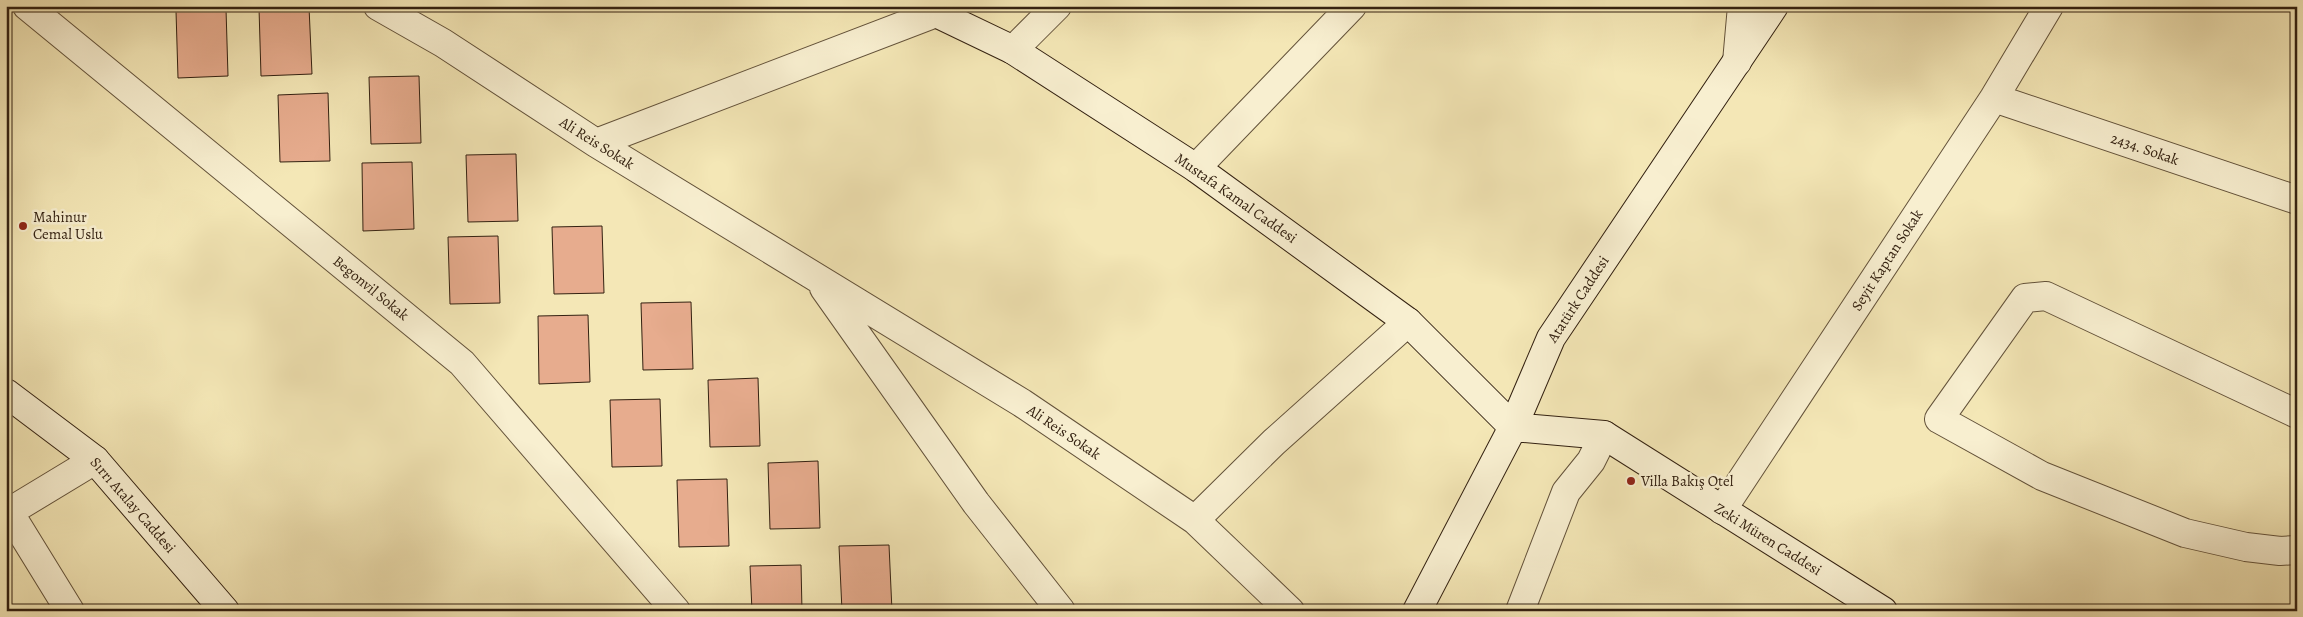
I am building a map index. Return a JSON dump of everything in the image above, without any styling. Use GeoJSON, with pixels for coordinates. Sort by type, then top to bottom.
{"type":"FeatureCollection","features":[{"type":"Feature","properties":{"kind":"street","name":"Begonvil Sokak"},"geometry":{"type":"LineString","coordinates":[[27,6],[462,363],[676,611]]}},
{"type":"Feature","properties":{"kind":"street","name":"Ali Reis Sokak"},"geometry":{"type":"LineString","coordinates":[[378,6],[443,44],[596,143],[1022,403],[1195,520],[1290,611]]}},
{"type":"Feature","properties":{"kind":"street"},"geometry":{"type":"LineString","coordinates":[[1013,50],[1057,6]]}},
{"type":"Feature","properties":{"kind":"street"},"geometry":{"type":"LineString","coordinates":[[1196,168],[1352,6]]}},
{"type":"Feature","properties":{"kind":"street"},"geometry":{"type":"LineString","coordinates":[[1737,62],[1742,6]]}},
{"type":"Feature","properties":{"kind":"street","name":"Atatürk Caddesi"},"geometry":{"type":"LineString","coordinates":[[1417,611],[1513,426],[1551,338],[1774,6]]}},
{"type":"Feature","properties":{"kind":"street","name":"Seyit Kaptan Sokak"},"geometry":{"type":"LineString","coordinates":[[1722,510],[1994,98],[2048,6]]}},
{"type":"Feature","properties":{"kind":"street"},"geometry":{"type":"LineString","coordinates":[[596,143],[936,9]]}},
{"type":"Feature","properties":{"kind":"street","name":"Mustafa Kamal Caddesi"},"geometry":{"type":"LineString","coordinates":[[936,9],[1013,50],[1196,168],[1408,322],[1513,426]]}},
{"type":"Feature","properties":{"kind":"street","name":"2434. Sokak"},"geometry":{"type":"LineString","coordinates":[[1994,98],[2297,200]]}},
{"type":"Feature","properties":{"kind":"street","name":"Ali Reis Sokak"},"geometry":{"type":"LineString","coordinates":[[818,279],[976,503],[1061,611]]}},
{"type":"Feature","properties":{"kind":"street"},"geometry":{"type":"LineString","coordinates":[[2297,414],[2046,296],[2025,298],[1939,418],[2042,476],[2185,533],[2246,547],[2280,551],[2297,550]]}},
{"type":"Feature","properties":{"kind":"street"},"geometry":{"type":"LineString","coordinates":[[1195,520],[1274,442],[1408,322]]}},
{"type":"Feature","properties":{"kind":"street","name":"Sırrı Atalay Caddesi"},"geometry":{"type":"LineString","coordinates":[[6,393],[96,460],[225,611]]}},
{"type":"Feature","properties":{"kind":"street","name":"Zeki Müren Caddesi"},"geometry":{"type":"LineString","coordinates":[[1513,426],[1604,435],[1883,611]]}},
{"type":"Feature","properties":{"kind":"street"},"geometry":{"type":"LineString","coordinates":[[1520,611],[1566,492],[1590,461],[1604,435]]}},
{"type":"Feature","properties":{"kind":"street"},"geometry":{"type":"LineString","coordinates":[[70,611],[8,513],[96,460]]}},
{"type":"Feature","properties":{"kind":"building"},"geometry":{"type":"Polygon","coordinates":[[[309,7],[312,74],[261,76],[259,8],[309,7]]]}},
{"type":"Feature","properties":{"kind":"building"},"geometry":{"type":"Polygon","coordinates":[[[226,9],[228,76],[178,78],[176,11],[226,9]]]}},
{"type":"Feature","properties":{"kind":"building"},"geometry":{"type":"Polygon","coordinates":[[[419,76],[421,143],[371,144],[369,77],[419,76]]]}},
{"type":"Feature","properties":{"kind":"building"},"geometry":{"type":"Polygon","coordinates":[[[328,93],[330,161],[280,162],[278,95],[328,93]]]}},
{"type":"Feature","properties":{"kind":"building"},"geometry":{"type":"Polygon","coordinates":[[[516,154],[518,221],[468,222],[466,155],[516,154]]]}},
{"type":"Feature","properties":{"kind":"building"},"geometry":{"type":"Polygon","coordinates":[[[412,162],[414,229],[363,231],[362,163],[412,162]]]}},
{"type":"Feature","properties":{"kind":"building"},"geometry":{"type":"Polygon","coordinates":[[[602,226],[604,293],[554,294],[552,227],[602,226]]]}},
{"type":"Feature","properties":{"kind":"building"},"geometry":{"type":"Polygon","coordinates":[[[498,236],[500,303],[450,304],[448,237],[498,236]]]}},
{"type":"Feature","properties":{"kind":"building"},"geometry":{"type":"Polygon","coordinates":[[[691,302],[693,369],[643,370],[641,303],[691,302]]]}},
{"type":"Feature","properties":{"kind":"building"},"geometry":{"type":"Polygon","coordinates":[[[588,315],[590,382],[539,384],[538,316],[588,315]]]}},
{"type":"Feature","properties":{"kind":"building"},"geometry":{"type":"Polygon","coordinates":[[[758,378],[760,446],[710,447],[708,380],[758,378]]]}},
{"type":"Feature","properties":{"kind":"building"},"geometry":{"type":"Polygon","coordinates":[[[660,399],[662,466],[612,467],[610,400],[660,399]]]}},
{"type":"Feature","properties":{"kind":"building"},"geometry":{"type":"Polygon","coordinates":[[[818,461],[820,528],[770,529],[768,463],[818,461]]]}},
{"type":"Feature","properties":{"kind":"building"},"geometry":{"type":"Polygon","coordinates":[[[727,479],[729,546],[679,547],[677,480],[727,479]]]}},
{"type":"Feature","properties":{"kind":"building"},"geometry":{"type":"Polygon","coordinates":[[[889,545],[892,611],[842,611],[839,546],[889,545]]]}},
{"type":"Feature","properties":{"kind":"building"},"geometry":{"type":"Polygon","coordinates":[[[801,565],[802,611],[752,611],[750,566],[801,565]]]}},
{"type":"Feature","properties":{"kind":"place","name":"Mahinur Cemal Uslu"},"geometry":{"type":"Point","coordinates":[23,226]}},
{"type":"Feature","properties":{"kind":"place","name":"Villa Bakış Otel"},"geometry":{"type":"Point","coordinates":[1631,481]}}]}
